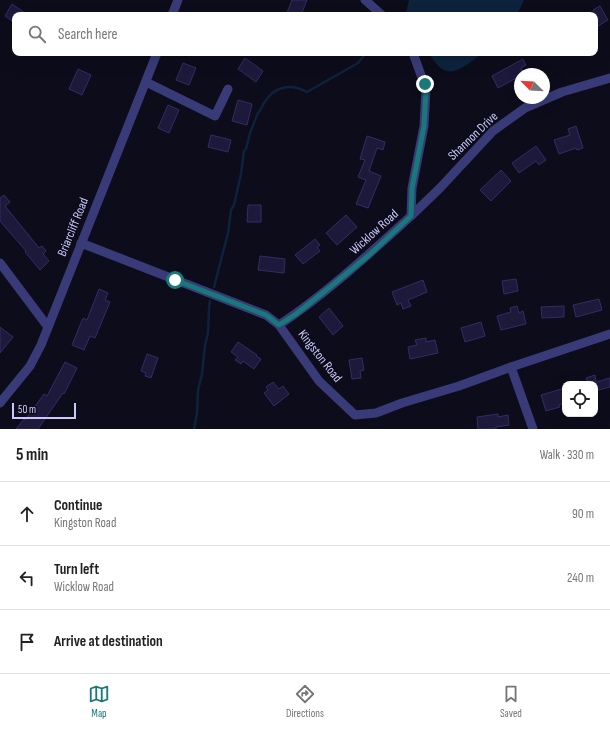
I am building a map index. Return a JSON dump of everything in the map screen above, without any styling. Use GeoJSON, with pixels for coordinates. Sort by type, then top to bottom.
{"type":"FeatureCollection","features":[{"type":"Feature","properties":{"kind":"street"},"geometry":{"type":"LineString","coordinates":[[173,12],[178,0]]}},
{"type":"Feature","properties":{"kind":"street"},"geometry":{"type":"LineString","coordinates":[[365,0],[379,12]]}},
{"type":"Feature","properties":{"kind":"street","name":"Briarcliff Road"},"geometry":{"type":"LineString","coordinates":[[0,403],[30,366],[41,345],[156,56]]}},
{"type":"Feature","properties":{"kind":"street","name":"Wicklow Road"},"geometry":{"type":"LineString","coordinates":[[279,325],[296,314],[369,255],[411,216],[412,188],[424,126],[426,89],[415,56]]}},
{"type":"Feature","properties":{"kind":"street","name":"Shannon Drive"},"geometry":{"type":"LineString","coordinates":[[411,216],[440,188],[493,131],[525,108],[562,92],[610,78]]}},
{"type":"Feature","properties":{"kind":"street"},"geometry":{"type":"LineString","coordinates":[[146,82],[215,116],[228,89]]}},
{"type":"Feature","properties":{"kind":"street","name":"Kingston Road"},"geometry":{"type":"LineString","coordinates":[[81,243],[266,315],[279,325],[319,381],[355,415],[376,413],[610,334]]}},
{"type":"Feature","properties":{"kind":"street"},"geometry":{"type":"LineString","coordinates":[[0,263],[48,327]]}},
{"type":"Feature","properties":{"kind":"street"},"geometry":{"type":"LineString","coordinates":[[511,367],[532,429]]}},
{"type":"Feature","properties":{"kind":"water"},"geometry":{"type":"Polygon","coordinates":[[[409,0],[524,0],[518,12],[406,12],[409,0]]]}},
{"type":"Feature","properties":{"kind":"water"},"geometry":{"type":"Polygon","coordinates":[[[431,56],[479,56],[454,71],[442,69],[431,56]]]}},
{"type":"Feature","properties":{"kind":"building"},"geometry":{"type":"Polygon","coordinates":[[[292,0],[307,0],[302,12],[287,12],[292,0]]]}},
{"type":"Feature","properties":{"kind":"building"},"geometry":{"type":"Polygon","coordinates":[[[12,4],[24,12],[12,12],[12,21],[5,16],[12,4]]]}},
{"type":"Feature","properties":{"kind":"building"},"geometry":{"type":"Polygon","coordinates":[[[600,6],[608,20],[598,26],[598,12],[594,12],[593,10],[600,6]]]}},
{"type":"Feature","properties":{"kind":"building"},"geometry":{"type":"Polygon","coordinates":[[[245,58],[263,71],[256,82],[238,69],[245,58]]]}},
{"type":"Feature","properties":{"kind":"building"},"geometry":{"type":"Polygon","coordinates":[[[523,59],[526,65],[521,68],[514,68],[514,79],[498,88],[492,76],[523,59]]]}},
{"type":"Feature","properties":{"kind":"building"},"geometry":{"type":"Polygon","coordinates":[[[183,63],[196,68],[189,85],[176,80],[183,63]]]}},
{"type":"Feature","properties":{"kind":"building"},"geometry":{"type":"Polygon","coordinates":[[[78,69],[91,75],[82,95],[69,89],[78,69]]]}},
{"type":"Feature","properties":{"kind":"building"},"geometry":{"type":"Polygon","coordinates":[[[238,100],[252,104],[247,125],[232,121],[238,100]]]}},
{"type":"Feature","properties":{"kind":"building"},"geometry":{"type":"Polygon","coordinates":[[[168,105],[179,110],[169,133],[158,128],[168,105]]]}},
{"type":"Feature","properties":{"kind":"building"},"geometry":{"type":"Polygon","coordinates":[[[576,126],[583,148],[577,150],[576,148],[559,154],[554,140],[570,135],[568,129],[576,126]]]}},
{"type":"Feature","properties":{"kind":"building"},"geometry":{"type":"Polygon","coordinates":[[[211,135],[231,140],[228,152],[208,147],[211,135]]]}},
{"type":"Feature","properties":{"kind":"building"},"geometry":{"type":"Polygon","coordinates":[[[367,136],[385,142],[383,150],[377,148],[369,171],[381,176],[368,208],[356,204],[366,180],[358,177],[365,160],[360,159],[367,136]]]}},
{"type":"Feature","properties":{"kind":"building"},"geometry":{"type":"Polygon","coordinates":[[[536,146],[546,160],[539,165],[536,161],[519,173],[512,163],[536,146]]]}},
{"type":"Feature","properties":{"kind":"building"},"geometry":{"type":"Polygon","coordinates":[[[501,170],[511,181],[491,201],[480,190],[501,170]]]}},
{"type":"Feature","properties":{"kind":"building"},"geometry":{"type":"Polygon","coordinates":[[[4,195],[10,202],[5,206],[39,248],[42,246],[46,251],[43,254],[49,261],[40,270],[0,221],[0,198],[4,195]]]}},
{"type":"Feature","properties":{"kind":"building"},"geometry":{"type":"Polygon","coordinates":[[[248,205],[261,205],[261,222],[247,222],[248,205]]]}},
{"type":"Feature","properties":{"kind":"building"},"geometry":{"type":"Polygon","coordinates":[[[346,215],[357,227],[337,245],[326,233],[346,215]]]}},
{"type":"Feature","properties":{"kind":"building"},"geometry":{"type":"Polygon","coordinates":[[[315,239],[320,245],[317,247],[320,251],[303,264],[295,255],[315,239]]]}},
{"type":"Feature","properties":{"kind":"building"},"geometry":{"type":"Polygon","coordinates":[[[260,256],[285,259],[284,273],[258,270],[260,256]]]}},
{"type":"Feature","properties":{"kind":"building"},"geometry":{"type":"Polygon","coordinates":[[[516,279],[518,291],[504,294],[502,281],[516,279]]]}},
{"type":"Feature","properties":{"kind":"building"},"geometry":{"type":"Polygon","coordinates":[[[423,280],[427,292],[408,300],[411,306],[403,309],[401,303],[397,305],[392,292],[423,280]]]}},
{"type":"Feature","properties":{"kind":"building"},"geometry":{"type":"Polygon","coordinates":[[[99,289],[108,293],[105,300],[110,302],[95,338],[90,336],[84,350],[72,345],[83,318],[87,320],[99,289]]]}},
{"type":"Feature","properties":{"kind":"building"},"geometry":{"type":"Polygon","coordinates":[[[599,299],[602,310],[576,317],[573,305],[599,299]]]}},
{"type":"Feature","properties":{"kind":"building"},"geometry":{"type":"Polygon","coordinates":[[[517,306],[519,313],[523,311],[526,324],[501,330],[497,316],[511,312],[510,308],[517,306]]]}},
{"type":"Feature","properties":{"kind":"building"},"geometry":{"type":"Polygon","coordinates":[[[564,306],[564,317],[542,318],[541,307],[564,306]]]}},
{"type":"Feature","properties":{"kind":"building"},"geometry":{"type":"Polygon","coordinates":[[[329,308],[343,326],[333,335],[319,317],[329,308]]]}},
{"type":"Feature","properties":{"kind":"building"},"geometry":{"type":"Polygon","coordinates":[[[481,322],[485,336],[465,342],[461,328],[481,322]]]}},
{"type":"Feature","properties":{"kind":"building"},"geometry":{"type":"Polygon","coordinates":[[[0,327],[13,337],[0,353],[0,327]]]}},
{"type":"Feature","properties":{"kind":"building"},"geometry":{"type":"Polygon","coordinates":[[[426,338],[426,342],[435,340],[438,353],[410,359],[408,347],[417,345],[415,340],[426,338]]]}},
{"type":"Feature","properties":{"kind":"building"},"geometry":{"type":"Polygon","coordinates":[[[238,342],[261,359],[254,369],[243,361],[241,364],[235,360],[238,357],[231,352],[238,342]]]}},
{"type":"Feature","properties":{"kind":"building"},"geometry":{"type":"Polygon","coordinates":[[[147,354],[158,358],[151,378],[145,376],[146,373],[141,371],[147,354]]]}},
{"type":"Feature","properties":{"kind":"building"},"geometry":{"type":"Polygon","coordinates":[[[362,358],[364,370],[360,371],[361,378],[352,379],[349,360],[362,358]]]}},
{"type":"Feature","properties":{"kind":"building"},"geometry":{"type":"Polygon","coordinates":[[[65,362],[77,368],[64,394],[63,393],[38,429],[16,429],[24,419],[25,420],[44,394],[47,396],[65,362]]]}},
{"type":"Feature","properties":{"kind":"building"},"geometry":{"type":"Polygon","coordinates":[[[595,375],[596,381],[587,381],[586,378],[595,375]]]}},
{"type":"Feature","properties":{"kind":"building"},"geometry":{"type":"Polygon","coordinates":[[[610,378],[610,387],[598,390],[598,381],[610,378]]]}},
{"type":"Feature","properties":{"kind":"building"},"geometry":{"type":"Polygon","coordinates":[[[273,382],[279,389],[283,386],[289,394],[274,406],[264,393],[268,390],[266,387],[273,382]]]}},
{"type":"Feature","properties":{"kind":"building"},"geometry":{"type":"Polygon","coordinates":[[[562,389],[562,404],[559,405],[560,407],[546,411],[541,395],[562,389]]]}},
{"type":"Feature","properties":{"kind":"building"},"geometry":{"type":"Polygon","coordinates":[[[498,414],[498,417],[508,415],[509,425],[496,427],[496,429],[478,429],[477,417],[498,414]]]}},
{"type":"Feature","properties":{"kind":"waterway"},"geometry":{"type":"LineString","coordinates":[[214,287],[228,233],[231,210],[234,205],[241,174],[244,151],[258,113],[264,103],[273,93],[283,88],[289,87],[301,89],[307,92],[358,63],[364,56]]}},
{"type":"Feature","properties":{"kind":"waterway"},"geometry":{"type":"LineString","coordinates":[[194,429],[197,413],[198,390],[208,333],[210,301]]}},
{"type":"Feature","properties":{"kind":"route"},"geometry":{"type":"LineString","coordinates":[[175,280],[266,315],[279,325],[296,314],[369,255],[411,216],[410,203],[412,188],[424,126],[425,84]]}}]}
